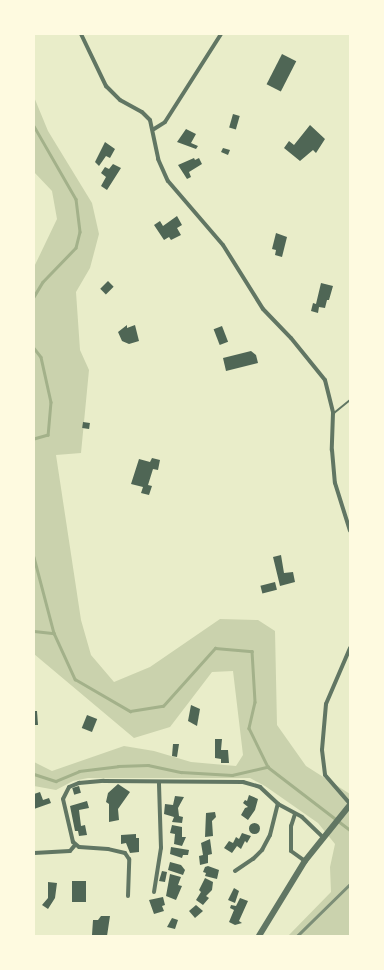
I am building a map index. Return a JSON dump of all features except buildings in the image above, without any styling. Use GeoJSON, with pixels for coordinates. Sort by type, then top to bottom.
{"type":"FeatureCollection","features":[{"type":"Feature","properties":{"kind":"street"},"geometry":{"type":"LineString","coordinates":[[81,34],[106,86],[120,100],[142,112],[154,129],[158,159],[168,181],[223,245],[263,309],[291,338],[325,380],[333,413],[332,450],[335,483],[350,531]]}},
{"type":"Feature","properties":{"kind":"street"},"geometry":{"type":"LineString","coordinates":[[154,129],[165,122],[220,34]]}},
{"type":"Feature","properties":{"kind":"street"},"geometry":{"type":"LineString","coordinates":[[259,936],[305,861],[350,804],[325,775],[322,750],[326,704],[350,648]]}},
{"type":"Feature","properties":{"kind":"street"},"geometry":{"type":"LineString","coordinates":[[75,845],[64,799],[69,787],[79,783],[104,781],[159,783],[243,782],[260,787],[278,804],[295,814],[323,837]]}},
{"type":"Feature","properties":{"kind":"street"},"geometry":{"type":"LineString","coordinates":[[154,892],[161,848],[159,783]]}},
{"type":"Feature","properties":{"kind":"street"},"geometry":{"type":"LineString","coordinates":[[235,871],[253,859],[262,850],[270,835],[278,804]]}},
{"type":"Feature","properties":{"kind":"street"},"geometry":{"type":"LineString","coordinates":[[295,814],[292,826],[291,851],[305,861]]}},
{"type":"Feature","properties":{"kind":"street"},"geometry":{"type":"LineString","coordinates":[[34,854],[70,851],[75,845]]}},
{"type":"Feature","properties":{"kind":"street"},"geometry":{"type":"LineString","coordinates":[[75,845],[125,853],[129,859],[128,896]]}},
{"type":"Feature","properties":{"kind":"lane"},"geometry":{"type":"LineString","coordinates":[[333,413],[350,400]]}},
{"type":"Feature","properties":{"kind":"green space"},"geometry":{"type":"Polygon","coordinates":[[[34,97],[48,131],[92,203],[99,234],[90,268],[76,292],[80,350],[89,370],[81,453],[56,455],[81,620],[91,655],[114,682],[150,667],[220,619],[258,620],[275,631],[277,725],[306,766],[350,794],[350,936],[288,936],[331,892],[330,867],[335,844],[318,823],[265,786],[250,778],[88,778],[73,781],[56,790],[34,786],[34,762],[52,771],[124,746],[154,751],[191,762],[236,766],[243,755],[233,671],[212,672],[170,727],[134,738],[34,654],[34,267],[57,219],[52,191],[34,172],[34,97]]]}},
{"type":"Feature","properties":{"kind":"waterway"},"geometry":{"type":"LineString","coordinates":[[34,126],[76,199],[80,232],[76,248],[43,282],[34,297]]}},
{"type":"Feature","properties":{"kind":"waterway"},"geometry":{"type":"LineString","coordinates":[[34,348],[41,357],[51,402],[48,435],[34,439]]}},
{"type":"Feature","properties":{"kind":"waterway"},"geometry":{"type":"LineString","coordinates":[[34,557],[54,633],[75,679],[130,711],[163,706],[215,648],[252,651],[255,702],[249,728],[268,767],[350,830]]}},
{"type":"Feature","properties":{"kind":"waterway"},"geometry":{"type":"LineString","coordinates":[[34,631],[54,633]]}},
{"type":"Feature","properties":{"kind":"waterway"},"geometry":{"type":"LineString","coordinates":[[34,774],[56,781],[79,771],[118,766],[148,765],[181,772],[232,775],[268,767]]}},
{"type":"Feature","properties":{"kind":"railway"},"geometry":{"type":"LineString","coordinates":[[297,936],[350,884]]}}]}
